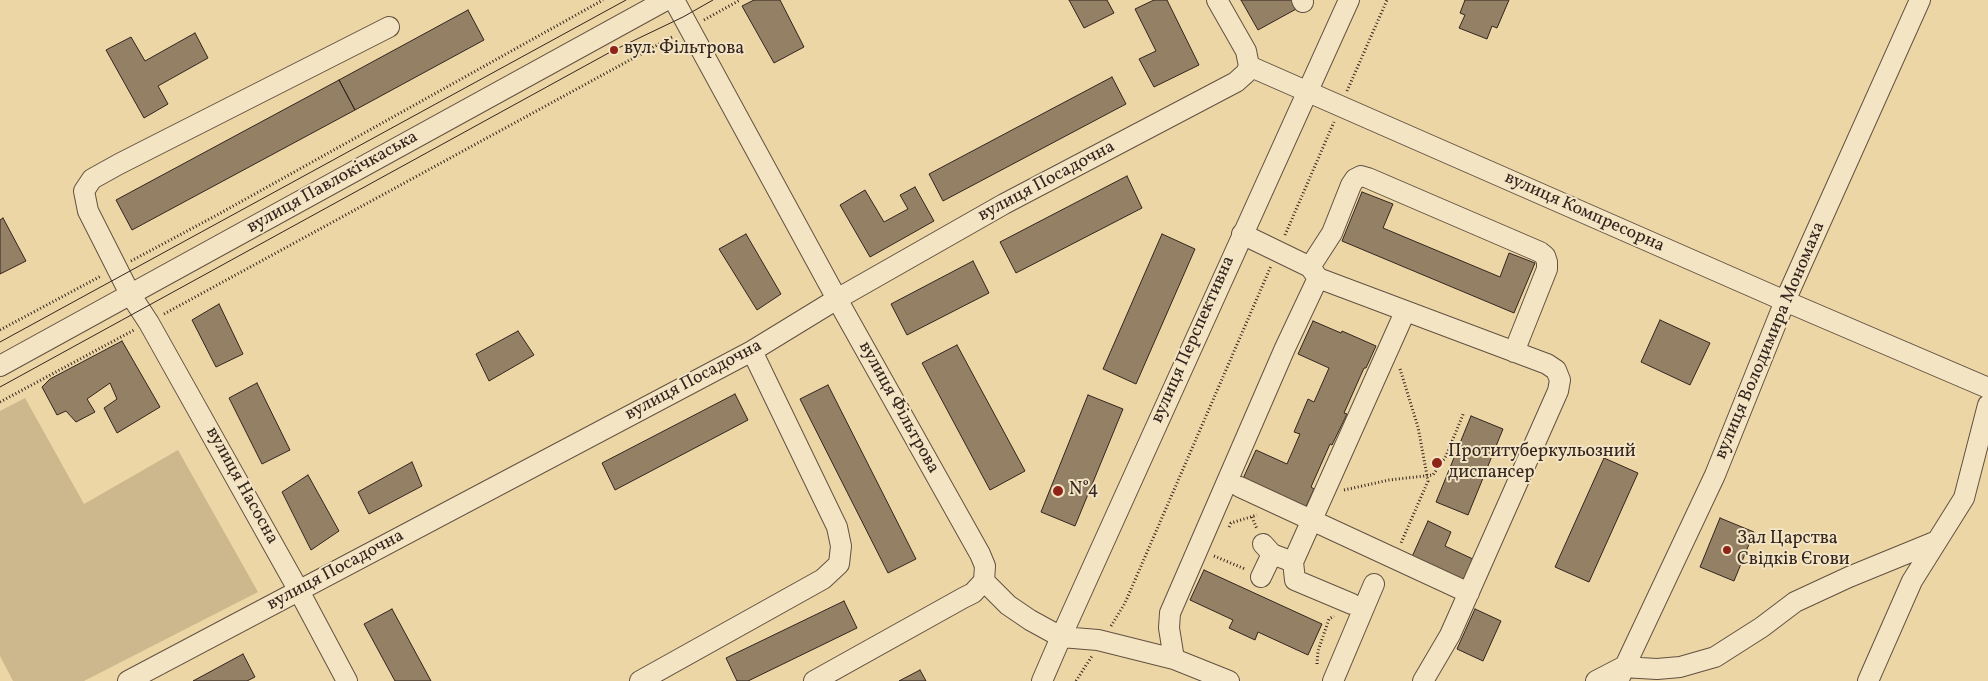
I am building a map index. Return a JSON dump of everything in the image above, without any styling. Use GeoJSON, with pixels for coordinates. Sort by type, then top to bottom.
{"type":"FeatureCollection","features":[{"type":"Feature","properties":{"kind":"street","name":"вулиця Павлокічкаська"},"geometry":{"type":"LineString","coordinates":[[0,366],[666,0]]}},
{"type":"Feature","properties":{"kind":"street","name":"вулиця Фільтрова"},"geometry":{"type":"LineString","coordinates":[[674,0],[837,299],[980,554],[985,566],[984,581]]}},
{"type":"Feature","properties":{"kind":"street"},"geometry":{"type":"LineString","coordinates":[[1217,0],[1246,51],[1249,66]]}},
{"type":"Feature","properties":{"kind":"street","name":"вулиця Перспективна"},"geometry":{"type":"LineString","coordinates":[[1042,681],[1349,0]]}},
{"type":"Feature","properties":{"kind":"street","name":"вулиця Володимира Мономаха"},"geometry":{"type":"LineString","coordinates":[[1620,674],[1715,474],[1785,301],[1920,0]]}},
{"type":"Feature","properties":{"kind":"street","name":"вулиця Насосна"},"geometry":{"type":"LineString","coordinates":[[347,681],[149,322],[130,294],[88,211],[84,191],[92,179],[389,27]]}},
{"type":"Feature","properties":{"kind":"street","name":"вулиця Компресорна"},"geometry":{"type":"LineString","coordinates":[[1249,66],[1988,388]]}},
{"type":"Feature","properties":{"kind":"street","name":"вулиця Посадочна"},"geometry":{"type":"LineString","coordinates":[[128,681],[752,351],[837,299],[1004,204],[1236,82],[1246,73],[1249,66]]}},
{"type":"Feature","properties":{"kind":"street"},"geometry":{"type":"LineString","coordinates":[[1174,659],[1169,628],[1170,613],[1207,553],[1314,273],[1355,179],[1361,176],[1368,178],[1540,252],[1545,256],[1547,268],[1514,352]]}},
{"type":"Feature","properties":{"kind":"street"},"geometry":{"type":"LineString","coordinates":[[1242,234],[1314,273],[1405,312],[1547,364],[1556,370],[1560,380],[1558,391],[1450,635],[1423,681]]}},
{"type":"Feature","properties":{"kind":"street"},"geometry":{"type":"LineString","coordinates":[[1352,604],[1295,580],[1293,562],[1405,312]]}},
{"type":"Feature","properties":{"kind":"street"},"geometry":{"type":"LineString","coordinates":[[640,681],[823,579],[838,564],[841,546],[837,527],[752,351]]}},
{"type":"Feature","properties":{"kind":"street"},"geometry":{"type":"LineString","coordinates":[[1868,681],[1912,581],[1964,498],[1988,405]]}},
{"type":"Feature","properties":{"kind":"street"},"geometry":{"type":"LineString","coordinates":[[1240,487],[1469,593]]}},
{"type":"Feature","properties":{"kind":"street"},"geometry":{"type":"LineString","coordinates":[[1596,681],[1620,674],[1680,667],[1715,657],[1762,627],[1795,602],[1849,577],[1937,541]]}},
{"type":"Feature","properties":{"kind":"street"},"geometry":{"type":"LineString","coordinates":[[1261,577],[1267,549],[1293,562]]}},
{"type":"Feature","properties":{"kind":"street"},"geometry":{"type":"LineString","coordinates":[[814,681],[973,593],[984,581],[1008,605],[1038,625],[1061,637],[1098,640],[1174,659],[1229,681]]}},
{"type":"Feature","properties":{"kind":"street"},"geometry":{"type":"LineString","coordinates":[[1334,681],[1374,584]]}},
{"type":"Feature","properties":{"kind":"path"},"geometry":{"type":"LineString","coordinates":[[217,214],[603,0]]}},
{"type":"Feature","properties":{"kind":"path"},"geometry":{"type":"LineString","coordinates":[[280,252],[740,0]]}},
{"type":"Feature","properties":{"kind":"path"},"geometry":{"type":"LineString","coordinates":[[1125,603],[1387,0]]}},
{"type":"Feature","properties":{"kind":"path"},"geometry":{"type":"LineString","coordinates":[[1387,352],[1395,360],[1400,370],[1418,427],[1428,476]]}},
{"type":"Feature","properties":{"kind":"path"},"geometry":{"type":"LineString","coordinates":[[1323,495],[1389,480],[1433,475],[1446,456],[1464,412]]}},
{"type":"Feature","properties":{"kind":"path"},"geometry":{"type":"LineString","coordinates":[[1227,532],[1231,523],[1277,509],[1279,505]]}},
{"type":"Feature","properties":{"kind":"path"},"geometry":{"type":"LineString","coordinates":[[1207,553],[1220,548]]}},
{"type":"Feature","properties":{"kind":"path"},"geometry":{"type":"LineString","coordinates":[[1207,553],[1261,577]]}},
{"type":"Feature","properties":{"kind":"shaded area"},"geometry":{"type":"Polygon","coordinates":[[[25,398],[84,504],[178,450],[258,592],[84,681],[13,681],[0,656],[0,411],[25,398]]]}},
{"type":"Feature","properties":{"kind":"building"},"geometry":{"type":"Polygon","coordinates":[[[754,0],[780,0],[804,47],[774,63],[742,6],[754,0]]]}},
{"type":"Feature","properties":{"kind":"building"},"geometry":{"type":"Polygon","coordinates":[[[1069,0],[1107,0],[1114,13],[1084,28],[1069,0]]]}},
{"type":"Feature","properties":{"kind":"building"},"geometry":{"type":"Polygon","coordinates":[[[1154,0],[1167,0],[1199,65],[1154,87],[1139,59],[1156,51],[1135,9],[1154,0]]]}},
{"type":"Feature","properties":{"kind":"building"},"geometry":{"type":"Polygon","coordinates":[[[1241,0],[1294,0],[1298,8],[1258,30],[1241,0]]]}},
{"type":"Feature","properties":{"kind":"building"},"geometry":{"type":"Polygon","coordinates":[[[1465,0],[1509,0],[1497,28],[1492,26],[1487,39],[1459,28],[1465,15],[1460,13],[1465,0]]]}},
{"type":"Feature","properties":{"kind":"building"},"geometry":{"type":"Polygon","coordinates":[[[468,10],[484,40],[355,110],[339,80],[468,10]]]}},
{"type":"Feature","properties":{"kind":"building"},"geometry":{"type":"Polygon","coordinates":[[[195,33],[208,58],[158,86],[168,104],[144,118],[106,50],[131,37],[145,61],[195,33]]]}},
{"type":"Feature","properties":{"kind":"building"},"geometry":{"type":"Polygon","coordinates":[[[1112,77],[1126,104],[943,201],[929,174],[1112,77]]]}},
{"type":"Feature","properties":{"kind":"building"},"geometry":{"type":"Polygon","coordinates":[[[339,80],[355,110],[132,230],[116,200],[339,80]]]}},
{"type":"Feature","properties":{"kind":"building"},"geometry":{"type":"Polygon","coordinates":[[[1127,176],[1142,208],[1016,273],[1000,242],[1127,176]]]}},
{"type":"Feature","properties":{"kind":"building"},"geometry":{"type":"Polygon","coordinates":[[[915,187],[934,221],[870,257],[840,205],[865,190],[884,222],[908,209],[900,195],[915,187]]]}},
{"type":"Feature","properties":{"kind":"building"},"geometry":{"type":"Polygon","coordinates":[[[1362,192],[1393,204],[1383,228],[1500,277],[1509,253],[1535,263],[1514,313],[1342,241],[1362,192]]]}},
{"type":"Feature","properties":{"kind":"building"},"geometry":{"type":"Polygon","coordinates":[[[3,218],[26,261],[0,274],[0,220],[3,218]]]}},
{"type":"Feature","properties":{"kind":"building"},"geometry":{"type":"Polygon","coordinates":[[[746,234],[781,294],[757,310],[719,249],[746,234]]]}},
{"type":"Feature","properties":{"kind":"building"},"geometry":{"type":"Polygon","coordinates":[[[1162,234],[1195,249],[1136,384],[1103,369],[1162,234]]]}},
{"type":"Feature","properties":{"kind":"building"},"geometry":{"type":"Polygon","coordinates":[[[973,261],[989,293],[907,335],[891,304],[973,261]]]}},
{"type":"Feature","properties":{"kind":"building"},"geometry":{"type":"Polygon","coordinates":[[[219,304],[243,354],[216,367],[192,320],[219,304]]]}},
{"type":"Feature","properties":{"kind":"building"},"geometry":{"type":"Polygon","coordinates":[[[1660,320],[1710,343],[1690,385],[1641,362],[1660,320]]]}},
{"type":"Feature","properties":{"kind":"building"},"geometry":{"type":"Polygon","coordinates":[[[1313,321],[1376,346],[1344,413],[1347,414],[1332,445],[1330,444],[1311,487],[1314,489],[1304,511],[1241,483],[1256,450],[1287,464],[1300,434],[1294,432],[1308,399],[1314,402],[1329,368],[1298,354],[1313,321]]]}},
{"type":"Feature","properties":{"kind":"building"},"geometry":{"type":"Polygon","coordinates":[[[518,331],[534,355],[489,381],[476,354],[518,331]]]}},
{"type":"Feature","properties":{"kind":"building"},"geometry":{"type":"Polygon","coordinates":[[[122,341],[160,407],[117,433],[104,408],[117,399],[110,383],[87,399],[95,412],[76,422],[66,411],[57,415],[42,387],[50,379],[122,341]]]}},
{"type":"Feature","properties":{"kind":"building"},"geometry":{"type":"Polygon","coordinates":[[[957,345],[1025,471],[990,490],[922,363],[957,345]]]}},
{"type":"Feature","properties":{"kind":"building"},"geometry":{"type":"Polygon","coordinates":[[[257,383],[290,450],[262,464],[229,398],[257,383]]]}},
{"type":"Feature","properties":{"kind":"building"},"geometry":{"type":"Polygon","coordinates":[[[828,385],[916,559],[888,573],[800,399],[828,385]]]}},
{"type":"Feature","properties":{"kind":"building"},"geometry":{"type":"Polygon","coordinates":[[[735,394],[748,420],[615,490],[602,463],[735,394]]]}},
{"type":"Feature","properties":{"kind":"building"},"geometry":{"type":"Polygon","coordinates":[[[1088,395],[1123,409],[1075,526],[1041,512],[1088,395]]]}},
{"type":"Feature","properties":{"kind":"building"},"geometry":{"type":"Polygon","coordinates":[[[1471,416],[1503,429],[1468,515],[1436,502],[1471,416]]]}},
{"type":"Feature","properties":{"kind":"building"},"geometry":{"type":"Polygon","coordinates":[[[1604,458],[1638,473],[1589,582],[1555,567],[1604,458]]]}},
{"type":"Feature","properties":{"kind":"building"},"geometry":{"type":"Polygon","coordinates":[[[412,462],[422,486],[369,514],[358,492],[412,462]]]}},
{"type":"Feature","properties":{"kind":"building"},"geometry":{"type":"Polygon","coordinates":[[[308,475],[339,531],[311,550],[282,492],[308,475]]]}},
{"type":"Feature","properties":{"kind":"building","name":"Зал Царства Свідків Єгови"},"geometry":{"type":"Polygon","coordinates":[[[1720,518],[1754,532],[1734,581],[1700,567],[1720,518]]]}},
{"type":"Feature","properties":{"kind":"building"},"geometry":{"type":"Polygon","coordinates":[[[1428,521],[1451,532],[1445,546],[1475,560],[1463,584],[1411,559],[1428,521]]]}},
{"type":"Feature","properties":{"kind":"building"},"geometry":{"type":"Polygon","coordinates":[[[1204,570],[1322,624],[1308,655],[1258,632],[1255,640],[1229,628],[1233,620],[1190,600],[1204,570]]]}},
{"type":"Feature","properties":{"kind":"building"},"geometry":{"type":"Polygon","coordinates":[[[844,601],[857,628],[748,681],[737,681],[726,658],[844,601]]]}},
{"type":"Feature","properties":{"kind":"building"},"geometry":{"type":"Polygon","coordinates":[[[392,609],[431,681],[395,681],[364,624],[392,609]]]}},
{"type":"Feature","properties":{"kind":"building"},"geometry":{"type":"Polygon","coordinates":[[[1475,609],[1501,621],[1483,661],[1457,649],[1475,609]]]}},
{"type":"Feature","properties":{"kind":"building"},"geometry":{"type":"Polygon","coordinates":[[[243,654],[255,677],[247,681],[193,681],[243,654]]]}},
{"type":"Feature","properties":{"kind":"building"},"geometry":{"type":"Polygon","coordinates":[[[920,670],[926,681],[899,681],[920,670]]]}},
{"type":"Feature","properties":{"kind":"tram line"},"geometry":{"type":"LineString","coordinates":[[0,342],[626,0]]}},
{"type":"Feature","properties":{"kind":"tram line"},"geometry":{"type":"LineString","coordinates":[[0,387],[614,50],[683,17],[713,0]]}},
{"type":"Feature","properties":{"kind":"place","name":"вул. Фільтрова"},"geometry":{"type":"Point","coordinates":[614,50]}},
{"type":"Feature","properties":{"kind":"place","name":"Протитуберкульозний диспансер"},"geometry":{"type":"Point","coordinates":[1437,463]}},
{"type":"Feature","properties":{"kind":"place","name":"N°4"},"geometry":{"type":"Point","coordinates":[1058,491]}},
{"type":"Feature","properties":{"kind":"place","name":"Зал Царства Свідків Єгови"},"geometry":{"type":"Point","coordinates":[1727,550]}}]}
